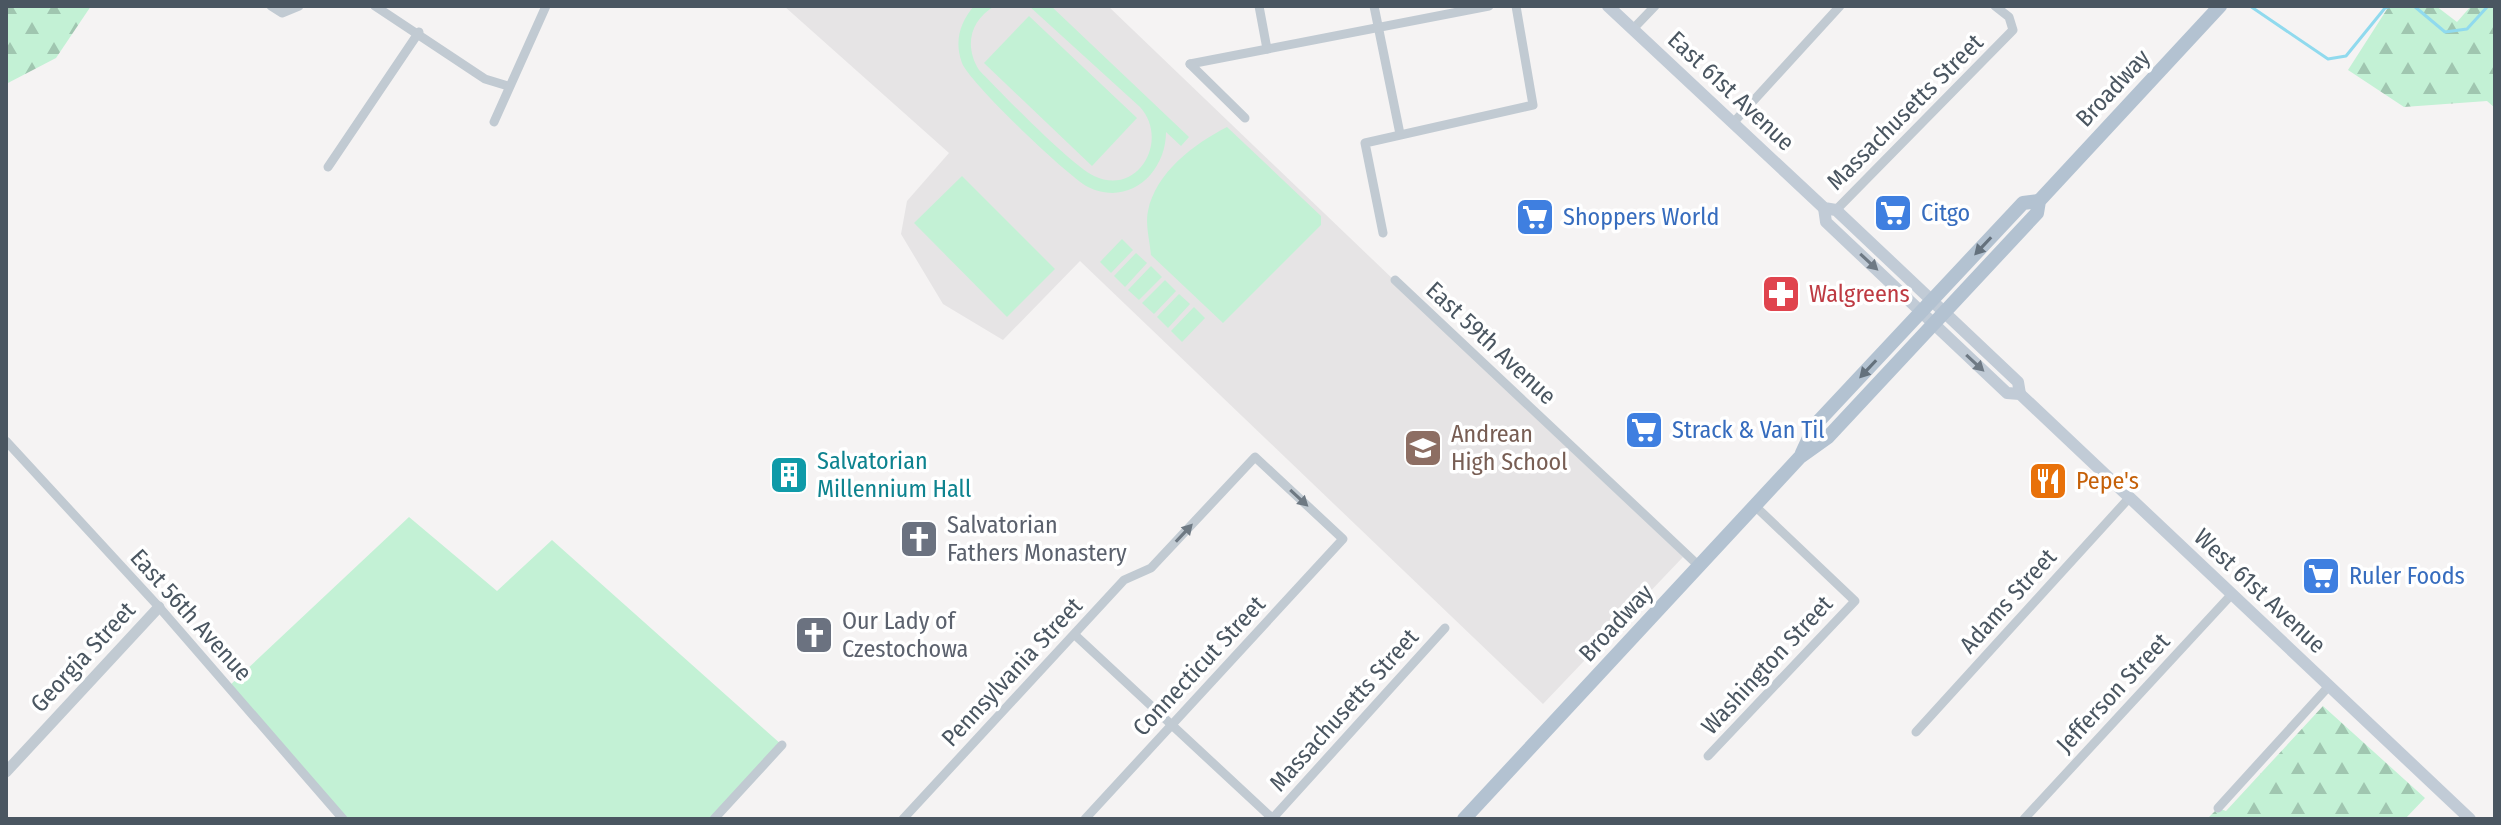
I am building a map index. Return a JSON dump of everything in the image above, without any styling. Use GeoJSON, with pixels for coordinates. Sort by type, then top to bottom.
{"type":"FeatureCollection","features":[{"type":"Feature","properties":{"kind":"main road","name":"East 61st Avenue"},"geometry":{"type":"LineString","coordinates":[[1608,6],[1830,209],[1927,306]]}},
{"type":"Feature","properties":{"kind":"main road","name":"Broadway"},"geometry":{"type":"LineString","coordinates":[[1464,819],[1800,457],[1828,437],[1940,318],[2037,213],[2039,201],[2216,10]]}},
{"type":"Feature","properties":{"kind":"main road","name":"Broadway"},"geometry":{"type":"LineString","coordinates":[[1800,457],[1815,425],[2023,203],[2039,201]]}},
{"type":"Feature","properties":{"kind":"main road","name":"West 61st Avenue"},"geometry":{"type":"LineString","coordinates":[[1927,306],[2018,382],[2020,394],[2470,819]]}},
{"type":"Feature","properties":{"kind":"street"},"geometry":{"type":"LineString","coordinates":[[271,6],[282,13],[299,6]]}},
{"type":"Feature","properties":{"kind":"street"},"geometry":{"type":"LineString","coordinates":[[375,6],[419,32],[485,79],[508,86]]}},
{"type":"Feature","properties":{"kind":"street"},"geometry":{"type":"LineString","coordinates":[[494,122],[508,86],[540,26],[546,6]]}},
{"type":"Feature","properties":{"kind":"street"},"geometry":{"type":"LineString","coordinates":[[1259,6],[1267,49]]}},
{"type":"Feature","properties":{"kind":"street"},"geometry":{"type":"LineString","coordinates":[[1374,6],[1400,134]]}},
{"type":"Feature","properties":{"kind":"street"},"geometry":{"type":"LineString","coordinates":[[1245,118],[1190,64],[1489,6]]}},
{"type":"Feature","properties":{"kind":"street"},"geometry":{"type":"LineString","coordinates":[[1383,233],[1365,143],[1533,105],[1516,6]]}},
{"type":"Feature","properties":{"kind":"street"},"geometry":{"type":"LineString","coordinates":[[1633,29],[1655,6]]}},
{"type":"Feature","properties":{"kind":"street"},"geometry":{"type":"LineString","coordinates":[[1734,122],[1840,6]]}},
{"type":"Feature","properties":{"kind":"street","name":"Massachusetts Street"},"geometry":{"type":"LineString","coordinates":[[1830,209],[2013,30],[2009,17],[1995,6]]}},
{"type":"Feature","properties":{"kind":"street"},"geometry":{"type":"LineString","coordinates":[[328,167],[419,32]]}},
{"type":"Feature","properties":{"kind":"street","name":"East 59th Avenue"},"geometry":{"type":"LineString","coordinates":[[1395,280],[1699,566]]}},
{"type":"Feature","properties":{"kind":"street","name":"East 56th Avenue"},"geometry":{"type":"LineString","coordinates":[[6,441],[159,607],[343,819]]}},
{"type":"Feature","properties":{"kind":"street","name":"Pennsylvania Street"},"geometry":{"type":"LineString","coordinates":[[903,819],[1124,580],[1151,568],[1255,457],[1343,539]]}},
{"type":"Feature","properties":{"kind":"street","name":"Adams Street"},"geometry":{"type":"LineString","coordinates":[[1916,732],[2130,497]]}},
{"type":"Feature","properties":{"kind":"street","name":"Washington Street"},"geometry":{"type":"LineString","coordinates":[[1708,756],[1855,601],[1755,506]]}},
{"type":"Feature","properties":{"kind":"street","name":"Connecticut Street"},"geometry":{"type":"LineString","coordinates":[[1085,819],[1343,539]]}},
{"type":"Feature","properties":{"kind":"street","name":"Jefferson Street"},"geometry":{"type":"LineString","coordinates":[[2024,819],[2232,594]]}},
{"type":"Feature","properties":{"kind":"street","name":"Georgia Street"},"geometry":{"type":"LineString","coordinates":[[6,772],[159,607]]}},
{"type":"Feature","properties":{"kind":"street","name":"Massachusetts Street"},"geometry":{"type":"LineString","coordinates":[[1272,819],[1445,628]]}},
{"type":"Feature","properties":{"kind":"street"},"geometry":{"type":"LineString","coordinates":[[1075,635],[1272,819]]}},
{"type":"Feature","properties":{"kind":"street"},"geometry":{"type":"LineString","coordinates":[[2218,808],[2329,686]]}},
{"type":"Feature","properties":{"kind":"street"},"geometry":{"type":"LineString","coordinates":[[714,819],[782,745]]}},
{"type":"Feature","properties":{"kind":"shaded area","name":"Andrean High School"},"geometry":{"type":"Polygon","coordinates":[[[784,6],[1108,6],[1683,557],[1543,704],[1080,261],[1003,340],[943,304],[901,234],[907,201],[949,153],[784,6]]]}},
{"type":"Feature","properties":{"kind":"green space"},"geometry":{"type":"Polygon","coordinates":[[[6,6],[91,6],[56,58],[6,84],[6,6]]]}},
{"type":"Feature","properties":{"kind":"green space"},"geometry":{"type":"Polygon","coordinates":[[[974,6],[995,6],[980,19],[972,34],[972,52],[979,70],[1053,143],[1094,176],[1124,179],[1136,172],[1145,162],[1150,149],[1152,135],[1148,120],[1140,107],[1029,6],[1051,6],[1189,137],[1181,146],[1166,132],[1160,161],[1152,173],[1131,189],[1117,193],[1088,187],[1020,128],[962,63],[960,33],[974,6]]]}},
{"type":"Feature","properties":{"kind":"green space"},"geometry":{"type":"Polygon","coordinates":[[[2389,6],[2436,6],[2457,22],[2471,6],[2495,6],[2495,108],[2487,101],[2404,107],[2348,70],[2389,6]]]}},
{"type":"Feature","properties":{"kind":"green space"},"geometry":{"type":"Polygon","coordinates":[[[1029,16],[1137,118],[1092,166],[984,63],[1029,16]]]}},
{"type":"Feature","properties":{"kind":"green space"},"geometry":{"type":"Polygon","coordinates":[[[1227,127],[1321,216],[1321,225],[1223,323],[1151,255],[1147,222],[1152,197],[1168,172],[1190,151],[1227,127]]]}},
{"type":"Feature","properties":{"kind":"green space"},"geometry":{"type":"Polygon","coordinates":[[[962,176],[1055,269],[1007,317],[914,223],[962,176]]]}},
{"type":"Feature","properties":{"kind":"green space"},"geometry":{"type":"Polygon","coordinates":[[[1122,239],[1133,250],[1111,273],[1100,262],[1122,239]]]}},
{"type":"Feature","properties":{"kind":"green space"},"geometry":{"type":"Polygon","coordinates":[[[1136,253],[1147,263],[1125,287],[1114,276],[1136,253]]]}},
{"type":"Feature","properties":{"kind":"green space"},"geometry":{"type":"Polygon","coordinates":[[[1151,266],[1162,277],[1139,300],[1128,290],[1151,266]]]}},
{"type":"Feature","properties":{"kind":"green space"},"geometry":{"type":"Polygon","coordinates":[[[1165,280],[1176,291],[1154,314],[1142,303],[1165,280]]]}},
{"type":"Feature","properties":{"kind":"green space"},"geometry":{"type":"Polygon","coordinates":[[[1179,294],[1190,304],[1168,328],[1157,317],[1179,294]]]}},
{"type":"Feature","properties":{"kind":"green space"},"geometry":{"type":"Polygon","coordinates":[[[1194,307],[1205,318],[1182,342],[1171,331],[1194,307]]]}},
{"type":"Feature","properties":{"kind":"green space"},"geometry":{"type":"Polygon","coordinates":[[[409,517],[497,591],[552,540],[782,745],[714,819],[343,819],[228,687],[409,517]]]}},
{"type":"Feature","properties":{"kind":"green space"},"geometry":{"type":"Polygon","coordinates":[[[2323,706],[2425,798],[2405,819],[2207,819],[2218,808],[2226,811],[2323,706]]]}},
{"type":"Feature","properties":{"kind":"waterway"},"geometry":{"type":"LineString","coordinates":[[2250,6],[2328,59],[2346,56],[2385,8],[2392,6]]}},
{"type":"Feature","properties":{"kind":"waterway"},"geometry":{"type":"LineString","coordinates":[[2414,6],[2445,32],[2467,29],[2488,6]]}},
{"type":"Feature","properties":{"kind":"place","name":"Citgo"},"geometry":{"type":"Point","coordinates":[1893,213]}},
{"type":"Feature","properties":{"kind":"place","name":"Shoppers World"},"geometry":{"type":"Point","coordinates":[1535,217]}},
{"type":"Feature","properties":{"kind":"place","name":"Walgreens"},"geometry":{"type":"Point","coordinates":[1781,294]}},
{"type":"Feature","properties":{"kind":"place","name":"Strack & Van Til"},"geometry":{"type":"Point","coordinates":[1644,430]}},
{"type":"Feature","properties":{"kind":"place","name":"Andrean High School"},"geometry":{"type":"Point","coordinates":[1423,448]}},
{"type":"Feature","properties":{"kind":"place","name":"Salvatorian Millennium Hall"},"geometry":{"type":"Point","coordinates":[789,475]}},
{"type":"Feature","properties":{"kind":"place","name":"Pepe's"},"geometry":{"type":"Point","coordinates":[2048,481]}},
{"type":"Feature","properties":{"kind":"place","name":"Salvatorian Fathers Monastery"},"geometry":{"type":"Point","coordinates":[919,539]}},
{"type":"Feature","properties":{"kind":"place","name":"Ruler Foods"},"geometry":{"type":"Point","coordinates":[2321,576]}},
{"type":"Feature","properties":{"kind":"place","name":"Our Lady of Czestochowa"},"geometry":{"type":"Point","coordinates":[814,635]}}]}
